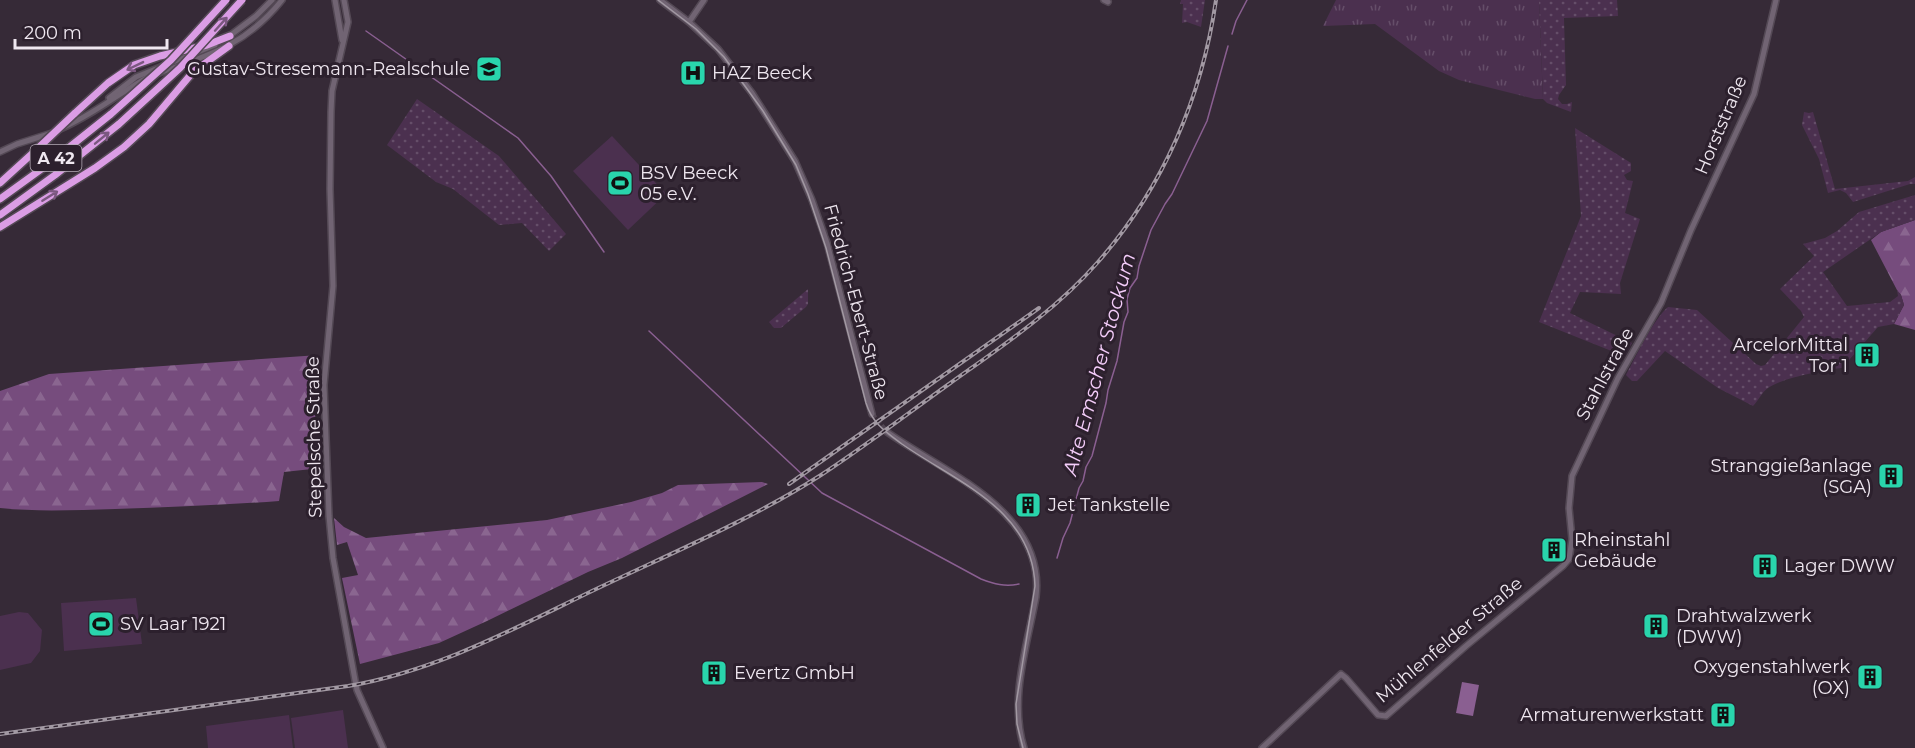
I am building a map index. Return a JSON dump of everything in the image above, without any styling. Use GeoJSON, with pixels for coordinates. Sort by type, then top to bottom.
{"type":"FeatureCollection","features":[{"type":"Feature","properties":{"kind":"highway","name":"A 42"},"geometry":{"type":"LineString","coordinates":[[0,199],[111,114],[171,60],[226,0]]}},
{"type":"Feature","properties":{"kind":"highway","name":"A 42"},"geometry":{"type":"LineString","coordinates":[[0,215],[119,124],[180,68],[242,0]]}},
{"type":"Feature","properties":{"kind":"highway"},"geometry":{"type":"LineString","coordinates":[[0,183],[108,83],[134,66],[230,36]]}},
{"type":"Feature","properties":{"kind":"highway"},"geometry":{"type":"LineString","coordinates":[[0,227],[124,147],[149,124],[194,72],[229,46]]}},
{"type":"Feature","properties":{"kind":"street"},"geometry":{"type":"LineString","coordinates":[[90,115],[136,77],[208,48],[230,36],[272,0]]}},
{"type":"Feature","properties":{"kind":"street"},"geometry":{"type":"LineString","coordinates":[[0,152],[48,135],[90,115],[129,88],[154,75],[229,46],[263,23],[282,0]]}},
{"type":"Feature","properties":{"kind":"street","name":"Stepelsche Straße"},"geometry":{"type":"LineString","coordinates":[[335,0],[341,26],[342,48]]}},
{"type":"Feature","properties":{"kind":"street","name":"Stepelsche Straße"},"geometry":{"type":"LineString","coordinates":[[344,0],[348,22],[332,91],[331,112],[330,189],[333,286],[324,385],[329,506],[333,558],[355,680],[383,748]]}},
{"type":"Feature","properties":{"kind":"street","name":"Friedrich-Ebert-Straße"},"geometry":{"type":"LineString","coordinates":[[660,0],[689,22],[718,49],[740,76],[778,132],[802,177],[827,243],[872,414]]}},
{"type":"Feature","properties":{"kind":"street"},"geometry":{"type":"LineString","coordinates":[[689,22],[704,0]]}},
{"type":"Feature","properties":{"kind":"street","name":"Horststraße"},"geometry":{"type":"LineString","coordinates":[[1709,192],[1754,94],[1776,0]]}},
{"type":"Feature","properties":{"kind":"street"},"geometry":{"type":"LineString","coordinates":[[256,16],[263,23]]}},
{"type":"Feature","properties":{"kind":"street","name":"Stahlstraße"},"geometry":{"type":"LineString","coordinates":[[1555,573],[1569,559],[1572,539],[1569,508],[1572,476],[1578,461],[1618,378],[1661,303],[1709,192]]}},
{"type":"Feature","properties":{"kind":"street"},"geometry":{"type":"LineString","coordinates":[[887,432],[997,505],[1016,526],[1029,548],[1034,561],[1037,582],[1018,697],[1018,725],[1024,748]]}},
{"type":"Feature","properties":{"kind":"street","name":"Mühlenfelder Straße"},"geometry":{"type":"LineString","coordinates":[[1262,748],[1341,674],[1378,715],[1386,716],[1555,573]]}},
{"type":"Feature","properties":{"kind":"green space"},"geometry":{"type":"Polygon","coordinates":[[[1181,0],[1205,0],[1201,27],[1187,22],[1182,23],[1183,4],[1180,4],[1181,0]]]}},
{"type":"Feature","properties":{"kind":"green space"},"geometry":{"type":"Polygon","coordinates":[[[1336,0],[1539,0],[1543,99],[1459,80],[1439,71],[1375,24],[1323,26],[1336,0]]]}},
{"type":"Feature","properties":{"kind":"green space"},"geometry":{"type":"Polygon","coordinates":[[[1539,0],[1617,0],[1618,16],[1564,18],[1566,85],[1558,99],[1562,104],[1572,102],[1571,112],[1547,103],[1543,99],[1539,0]]]}},
{"type":"Feature","properties":{"kind":"green space"},"geometry":{"type":"Polygon","coordinates":[[[417,99],[499,156],[566,234],[549,251],[522,223],[499,225],[453,189],[436,182],[387,145],[417,99]]]}},
{"type":"Feature","properties":{"kind":"green space"},"geometry":{"type":"Polygon","coordinates":[[[1804,112],[1813,112],[1835,189],[1908,181],[1915,177],[1915,184],[1853,202],[1846,193],[1840,190],[1828,193],[1819,159],[1802,125],[1804,112]]]}},
{"type":"Feature","properties":{"kind":"green space"},"geometry":{"type":"Polygon","coordinates":[[[1575,128],[1631,163],[1631,171],[1624,175],[1627,180],[1633,181],[1625,213],[1640,219],[1620,283],[1621,294],[1580,292],[1570,313],[1632,343],[1624,356],[1539,322],[1581,216],[1575,128]]]}},
{"type":"Feature","properties":{"kind":"green space","name":"BSV Beeck 05 e.V."},"geometry":{"type":"Polygon","coordinates":[[[612,136],[666,194],[628,230],[573,171],[612,136]]]}},
{"type":"Feature","properties":{"kind":"green space"},"geometry":{"type":"Polygon","coordinates":[[[1915,195],[1915,220],[1881,232],[1823,272],[1847,306],[1890,302],[1898,296],[1897,290],[1904,305],[1894,324],[1878,327],[1842,368],[1804,375],[1774,384],[1753,406],[1718,388],[1665,351],[1637,381],[1632,381],[1626,375],[1651,329],[1668,307],[1697,310],[1756,364],[1765,365],[1804,317],[1780,289],[1814,256],[1803,244],[1825,238],[1859,212],[1915,195]]]}},
{"type":"Feature","properties":{"kind":"green space"},"geometry":{"type":"Polygon","coordinates":[[[1915,220],[1915,330],[1894,324],[1904,305],[1901,295],[1871,240],[1881,232],[1915,220]]]}},
{"type":"Feature","properties":{"kind":"green space"},"geometry":{"type":"Polygon","coordinates":[[[808,289],[806,307],[781,328],[774,328],[769,322],[808,289]]]}},
{"type":"Feature","properties":{"kind":"green space"},"geometry":{"type":"Polygon","coordinates":[[[319,355],[312,469],[284,472],[279,501],[86,510],[0,508],[0,391],[49,374],[319,355]]]}},
{"type":"Feature","properties":{"kind":"green space"},"geometry":{"type":"Polygon","coordinates":[[[762,482],[768,484],[622,558],[439,643],[360,664],[342,578],[358,575],[347,542],[337,545],[334,518],[344,527],[366,538],[547,520],[631,502],[662,493],[678,485],[762,482]]]}},
{"type":"Feature","properties":{"kind":"green space","name":"SV Laar 1921"},"geometry":{"type":"Polygon","coordinates":[[[136,598],[142,644],[64,651],[61,603],[136,598]]]}},
{"type":"Feature","properties":{"kind":"green space"},"geometry":{"type":"Polygon","coordinates":[[[19,612],[28,613],[42,630],[40,651],[31,663],[0,670],[0,616],[19,612]]]}},
{"type":"Feature","properties":{"kind":"green space"},"geometry":{"type":"Polygon","coordinates":[[[343,710],[348,748],[295,748],[291,718],[343,710]]]}},
{"type":"Feature","properties":{"kind":"green space"},"geometry":{"type":"Polygon","coordinates":[[[289,715],[293,748],[208,748],[206,726],[289,715]]]}},
{"type":"Feature","properties":{"kind":"shaded area"},"geometry":{"type":"Polygon","coordinates":[[[1462,682],[1479,685],[1473,716],[1456,713],[1462,682]]]}},
{"type":"Feature","properties":{"kind":"waterway","name":"Alte Emscher Stockum"},"geometry":{"type":"LineString","coordinates":[[1232,34],[1247,0]]}},
{"type":"Feature","properties":{"kind":"waterway","name":"Alte Emscher Stockum"},"geometry":{"type":"LineString","coordinates":[[366,31],[518,138],[551,176],[604,252]]}},
{"type":"Feature","properties":{"kind":"waterway","name":"Alte Emscher Stockum"},"geometry":{"type":"LineString","coordinates":[[1057,558],[1086,467],[1092,456],[1117,361],[1128,312],[1127,299],[1130,288],[1137,278],[1151,230],[1172,194],[1207,121],[1228,46]]}},
{"type":"Feature","properties":{"kind":"waterway","name":"Alte Emscher Stockum"},"geometry":{"type":"LineString","coordinates":[[649,331],[822,493],[981,579],[1000,584],[1019,584]]}},
{"type":"Feature","properties":{"kind":"tunnel"},"geometry":{"type":"LineString","coordinates":[[872,414],[887,432]]}},
{"type":"Feature","properties":{"kind":"tram line"},"geometry":{"type":"LineString","coordinates":[[658,0],[696,29],[724,57],[763,111],[796,165],[826,248],[866,403],[872,416],[880,427],[902,444],[988,500],[1006,517],[1021,537],[1031,559],[1035,586],[1016,704],[1017,724],[1023,748]]}},
{"type":"Feature","properties":{"kind":"railway"},"geometry":{"type":"LineString","coordinates":[[0,734],[348,686],[412,670],[503,634],[708,536],[766,507],[821,475],[1008,342],[1046,312],[1098,262],[1142,203],[1176,140],[1201,71],[1216,0]]}},
{"type":"Feature","properties":{"kind":"railway"},"geometry":{"type":"LineString","coordinates":[[789,484],[1039,308]]}},
{"type":"Feature","properties":{"kind":"place","name":"Gustav-Stresemann-Realschule"},"geometry":{"type":"Point","coordinates":[489,69]}},
{"type":"Feature","properties":{"kind":"place","name":"HAZ Beeck"},"geometry":{"type":"Point","coordinates":[693,73]}},
{"type":"Feature","properties":{"kind":"place","name":"BSV Beeck 05 e.V."},"geometry":{"type":"Point","coordinates":[620,183]}},
{"type":"Feature","properties":{"kind":"place","name":"ArcelorMittal Tor 1"},"geometry":{"type":"Point","coordinates":[1867,355]}},
{"type":"Feature","properties":{"kind":"place","name":"Stranggießanlage (SGA)"},"geometry":{"type":"Point","coordinates":[1891,476]}},
{"type":"Feature","properties":{"kind":"place","name":"Jet Tankstelle"},"geometry":{"type":"Point","coordinates":[1028,505]}},
{"type":"Feature","properties":{"kind":"place","name":"Rheinstahl Gebäude"},"geometry":{"type":"Point","coordinates":[1554,550]}},
{"type":"Feature","properties":{"kind":"place","name":"Lager DWW"},"geometry":{"type":"Point","coordinates":[1765,566]}},
{"type":"Feature","properties":{"kind":"place","name":"SV Laar 1921"},"geometry":{"type":"Point","coordinates":[101,624]}},
{"type":"Feature","properties":{"kind":"place","name":"Drahtwalzwerk (DWW)"},"geometry":{"type":"Point","coordinates":[1656,626]}},
{"type":"Feature","properties":{"kind":"place","name":"Evertz GmbH"},"geometry":{"type":"Point","coordinates":[714,673]}},
{"type":"Feature","properties":{"kind":"place","name":"Oxygenstahlwerk (OX)"},"geometry":{"type":"Point","coordinates":[1870,677]}},
{"type":"Feature","properties":{"kind":"place","name":"Armaturenwerkstatt"},"geometry":{"type":"Point","coordinates":[1723,715]}}]}
